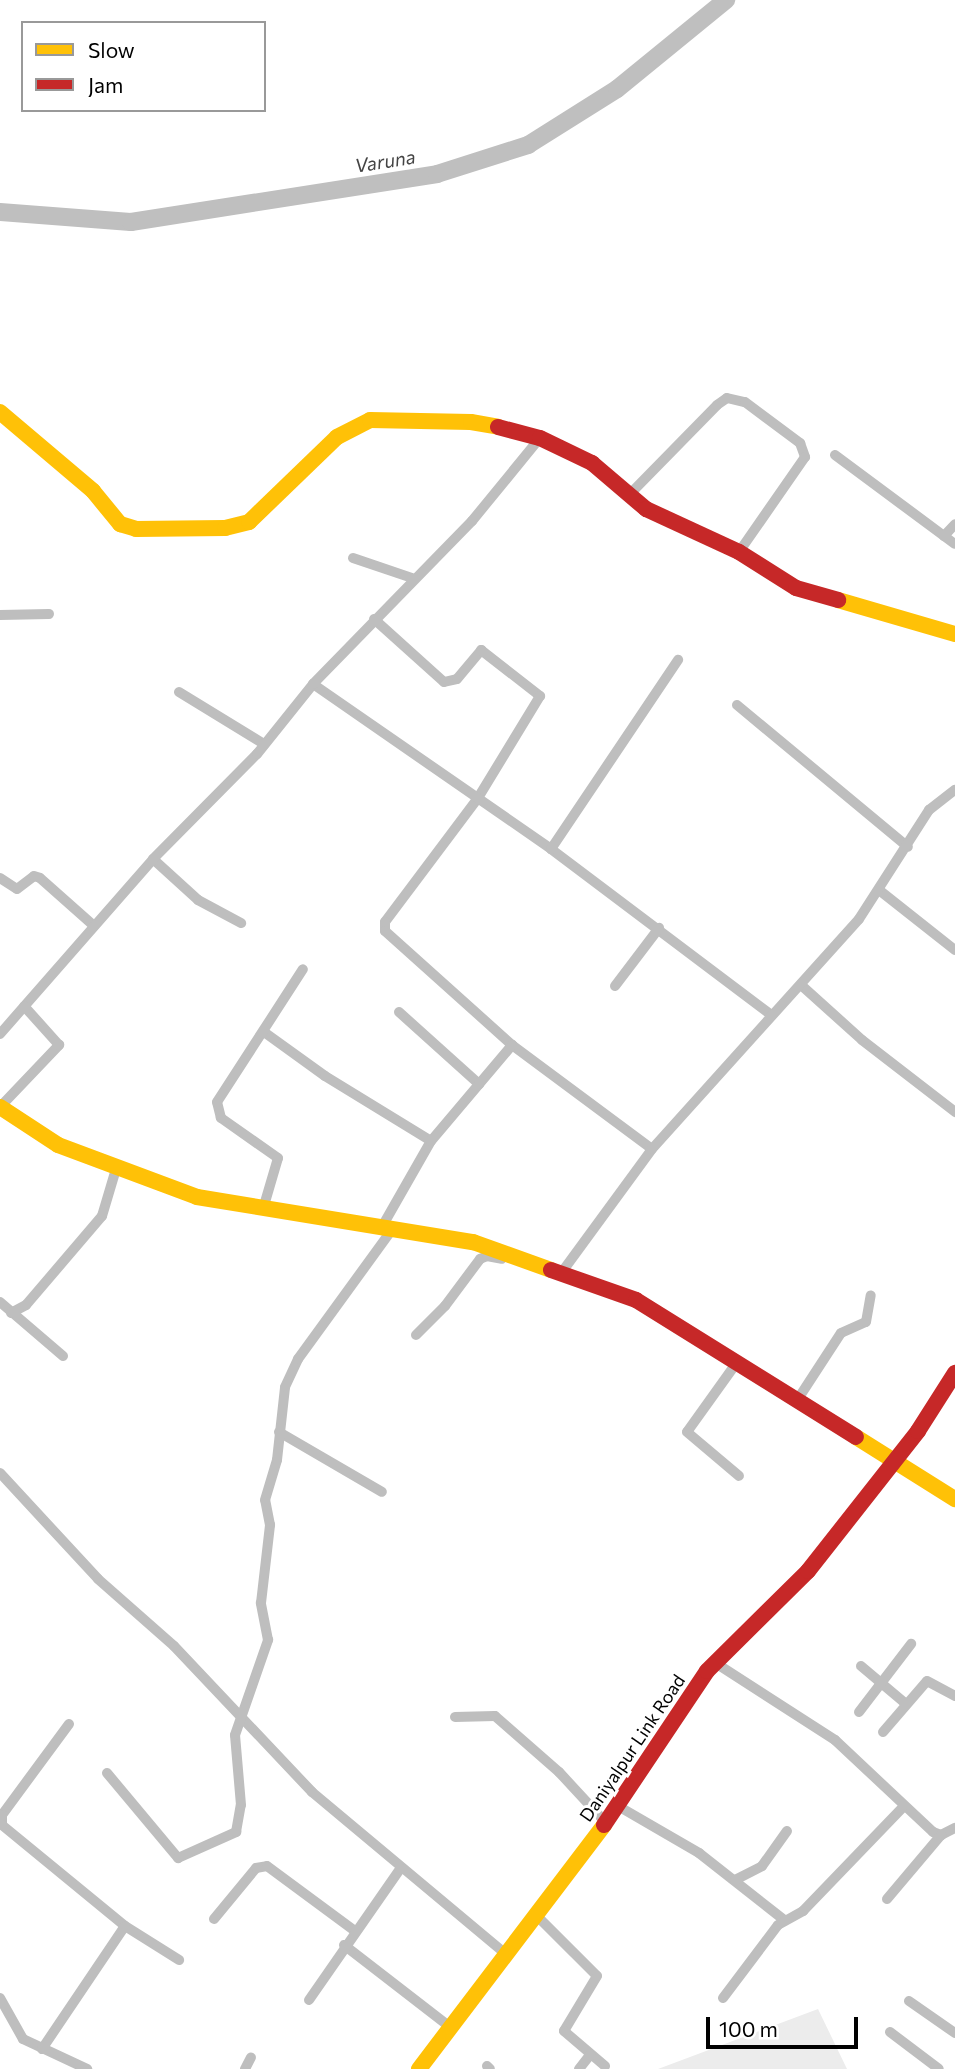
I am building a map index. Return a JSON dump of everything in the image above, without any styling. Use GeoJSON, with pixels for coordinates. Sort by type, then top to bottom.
{"type":"FeatureCollection","features":[{"type":"Feature","properties":{"kind":"street"},"geometry":{"type":"LineString","coordinates":[[629,495],[717,405],[727,398],[745,402],[800,443],[805,457],[739,552]]}},
{"type":"Feature","properties":{"kind":"street"},"geometry":{"type":"LineString","coordinates":[[0,412],[93,491],[120,524],[136,529],[225,528],[249,523],[337,437],[370,420],[471,422],[540,438],[600,468],[646,509],[739,552],[812,594],[955,634]]}},
{"type":"Feature","properties":{"kind":"street"},"geometry":{"type":"LineString","coordinates":[[0,1034],[153,859],[264,744],[313,684],[412,578],[472,521],[540,438]]}},
{"type":"Feature","properties":{"kind":"street"},"geometry":{"type":"LineString","coordinates":[[835,455],[955,544]]}},
{"type":"Feature","properties":{"kind":"street"},"geometry":{"type":"LineString","coordinates":[[944,536],[955,524]]}},
{"type":"Feature","properties":{"kind":"street"},"geometry":{"type":"LineString","coordinates":[[354,558],[412,578]]}},
{"type":"Feature","properties":{"kind":"street"},"geometry":{"type":"LineString","coordinates":[[0,615],[49,614]]}},
{"type":"Feature","properties":{"kind":"street"},"geometry":{"type":"LineString","coordinates":[[374,619],[444,682],[457,679],[481,650],[538,691],[539,700],[478,798],[384,927],[512,1045],[652,1149]]}},
{"type":"Feature","properties":{"kind":"street"},"geometry":{"type":"LineString","coordinates":[[551,849],[678,660]]}},
{"type":"Feature","properties":{"kind":"street"},"geometry":{"type":"LineString","coordinates":[[313,684],[551,849],[771,1015]]}},
{"type":"Feature","properties":{"kind":"street"},"geometry":{"type":"LineString","coordinates":[[179,692],[264,744]]}},
{"type":"Feature","properties":{"kind":"street"},"geometry":{"type":"LineString","coordinates":[[737,705],[908,847]]}},
{"type":"Feature","properties":{"kind":"street"},"geometry":{"type":"LineString","coordinates":[[562,1272],[652,1149],[801,985],[879,890],[929,810],[955,790]]}},
{"type":"Feature","properties":{"kind":"street"},"geometry":{"type":"LineString","coordinates":[[153,859],[198,900],[241,923]]}},
{"type":"Feature","properties":{"kind":"street"},"geometry":{"type":"LineString","coordinates":[[0,878],[16,889],[34,876],[40,877],[94,926]]}},
{"type":"Feature","properties":{"kind":"street"},"geometry":{"type":"LineString","coordinates":[[879,890],[955,950]]}},
{"type":"Feature","properties":{"kind":"street"},"geometry":{"type":"LineString","coordinates":[[615,986],[659,928]]}},
{"type":"Feature","properties":{"kind":"street"},"geometry":{"type":"LineString","coordinates":[[262,1209],[278,1158],[216,1111],[217,1102],[303,969]]}},
{"type":"Feature","properties":{"kind":"street"},"geometry":{"type":"LineString","coordinates":[[801,985],[862,1041],[955,1112]]}},
{"type":"Feature","properties":{"kind":"street"},"geometry":{"type":"LineString","coordinates":[[24,1006],[59,1045],[0,1107],[58,1145],[197,1197],[262,1209],[389,1226],[473,1242],[636,1300],[735,1365],[955,1499]]}},
{"type":"Feature","properties":{"kind":"street"},"geometry":{"type":"LineString","coordinates":[[399,1012],[479,1084]]}},
{"type":"Feature","properties":{"kind":"street"},"geometry":{"type":"LineString","coordinates":[[264,1032],[326,1076],[431,1141]]}},
{"type":"Feature","properties":{"kind":"street"},"geometry":{"type":"LineString","coordinates":[[107,1773],[178,1858],[229,1839],[240,1817],[236,1742],[268,1640],[261,1603],[270,1525],[265,1500],[279,1432],[281,1401],[290,1372],[389,1226],[431,1141],[512,1045]]}},
{"type":"Feature","properties":{"kind":"street"},"geometry":{"type":"LineString","coordinates":[[11,1313],[35,1295],[102,1216],[117,1168]]}},
{"type":"Feature","properties":{"kind":"street"},"geometry":{"type":"LineString","coordinates":[[416,1335],[483,1256],[526,1260]]}},
{"type":"Feature","properties":{"kind":"street"},"geometry":{"type":"LineString","coordinates":[[796,1402],[841,1333],[866,1322],[871,1295]]}},
{"type":"Feature","properties":{"kind":"street"},"geometry":{"type":"LineString","coordinates":[[0,1302],[63,1356]]}},
{"type":"Feature","properties":{"kind":"street"},"geometry":{"type":"LineString","coordinates":[[735,1365],[687,1432],[739,1476]]}},
{"type":"Feature","properties":{"kind":"street","name":"Daniyalpur Link Road"},"geometry":{"type":"LineString","coordinates":[[419,2069],[606,1823],[714,1661],[808,1571],[892,1462],[955,1373]]}},
{"type":"Feature","properties":{"kind":"street"},"geometry":{"type":"LineString","coordinates":[[279,1432],[382,1492]]}},
{"type":"Feature","properties":{"kind":"street"},"geometry":{"type":"LineString","coordinates":[[0,1473],[98,1579],[174,1646],[244,1723],[400,1869],[506,1954]]}},
{"type":"Feature","properties":{"kind":"street"},"geometry":{"type":"LineString","coordinates":[[859,1712],[911,1644]]}},
{"type":"Feature","properties":{"kind":"street"},"geometry":{"type":"LineString","coordinates":[[714,1661],[835,1741],[902,1808],[941,1835]]}},
{"type":"Feature","properties":{"kind":"street"},"geometry":{"type":"LineString","coordinates":[[861,1666],[905,1703]]}},
{"type":"Feature","properties":{"kind":"street"},"geometry":{"type":"LineString","coordinates":[[883,1732],[905,1703],[927,1681],[955,1696]]}},
{"type":"Feature","properties":{"kind":"street"},"geometry":{"type":"LineString","coordinates":[[455,1717],[495,1716],[559,1772],[606,1823]]}},
{"type":"Feature","properties":{"kind":"street"},"geometry":{"type":"LineString","coordinates":[[69,1724],[1,1820],[125,1926],[179,1960]]}},
{"type":"Feature","properties":{"kind":"street"},"geometry":{"type":"LineString","coordinates":[[618,1806],[735,1880],[784,1920]]}},
{"type":"Feature","properties":{"kind":"street"},"geometry":{"type":"LineString","coordinates":[[723,1998],[784,1920],[803,1911],[902,1808]]}},
{"type":"Feature","properties":{"kind":"street"},"geometry":{"type":"LineString","coordinates":[[887,1899],[941,1835],[955,1828]]}},
{"type":"Feature","properties":{"kind":"street"},"geometry":{"type":"LineString","coordinates":[[735,1880],[761,1866],[787,1831]]}},
{"type":"Feature","properties":{"kind":"street"},"geometry":{"type":"LineString","coordinates":[[214,1919],[262,1865],[275,1870],[355,1931]]}},
{"type":"Feature","properties":{"kind":"street"},"geometry":{"type":"LineString","coordinates":[[309,2000],[344,1945],[400,1869]]}},
{"type":"Feature","properties":{"kind":"street"},"geometry":{"type":"LineString","coordinates":[[536,1915],[597,1976],[564,2031],[604,2066]]}},
{"type":"Feature","properties":{"kind":"street"},"geometry":{"type":"LineString","coordinates":[[42,2049],[125,1926]]}},
{"type":"Feature","properties":{"kind":"street"},"geometry":{"type":"LineString","coordinates":[[344,1945],[450,2027]]}},
{"type":"Feature","properties":{"kind":"street"},"geometry":{"type":"LineString","coordinates":[[0,1998],[23,2039],[86,2069]]}},
{"type":"Feature","properties":{"kind":"street"},"geometry":{"type":"LineString","coordinates":[[909,2001],[955,2033]]}},
{"type":"Feature","properties":{"kind":"street"},"geometry":{"type":"LineString","coordinates":[[890,2032],[939,2069]]}},
{"type":"Feature","properties":{"kind":"street"},"geometry":{"type":"LineString","coordinates":[[579,2069],[590,2055]]}},
{"type":"Feature","properties":{"kind":"street"},"geometry":{"type":"LineString","coordinates":[[245,2069],[251,2057]]}},
{"type":"Feature","properties":{"kind":"shaded area"},"geometry":{"type":"Polygon","coordinates":[[[818,2009],[847,2069],[658,2069],[818,2009]]]}},
{"type":"Feature","properties":{"kind":"waterway","name":"Varuna"},"geometry":{"type":"LineString","coordinates":[[0,212],[131,222],[437,174],[528,145],[617,89],[726,0]]}},
{"type":"Feature","properties":{"kind":"traffic: slow"},"geometry":{"type":"LineString","coordinates":[[0,412],[93,491],[120,524],[136,529],[225,528],[249,522],[337,437],[370,420],[471,422],[498,427]]}},
{"type":"Feature","properties":{"kind":"traffic: slow"},"geometry":{"type":"LineString","coordinates":[[838,600],[955,634]]}},
{"type":"Feature","properties":{"kind":"traffic: slow"},"geometry":{"type":"LineString","coordinates":[[0,1107],[58,1145],[197,1197],[473,1242],[551,1270]]}},
{"type":"Feature","properties":{"kind":"traffic: slow"},"geometry":{"type":"LineString","coordinates":[[856,1437],[955,1499]]}},
{"type":"Feature","properties":{"kind":"traffic: slow"},"geometry":{"type":"LineString","coordinates":[[419,2069],[604,1825]]}},
{"type":"Feature","properties":{"kind":"traffic: jam"},"geometry":{"type":"LineString","coordinates":[[498,427],[540,438],[592,463],[646,509],[739,552],[796,588],[838,600]]}},
{"type":"Feature","properties":{"kind":"traffic: jam"},"geometry":{"type":"LineString","coordinates":[[551,1270],[636,1300],[856,1437]]}},
{"type":"Feature","properties":{"kind":"traffic: jam"},"geometry":{"type":"LineString","coordinates":[[604,1825],[707,1671],[808,1571],[918,1431],[955,1373]]}}]}
